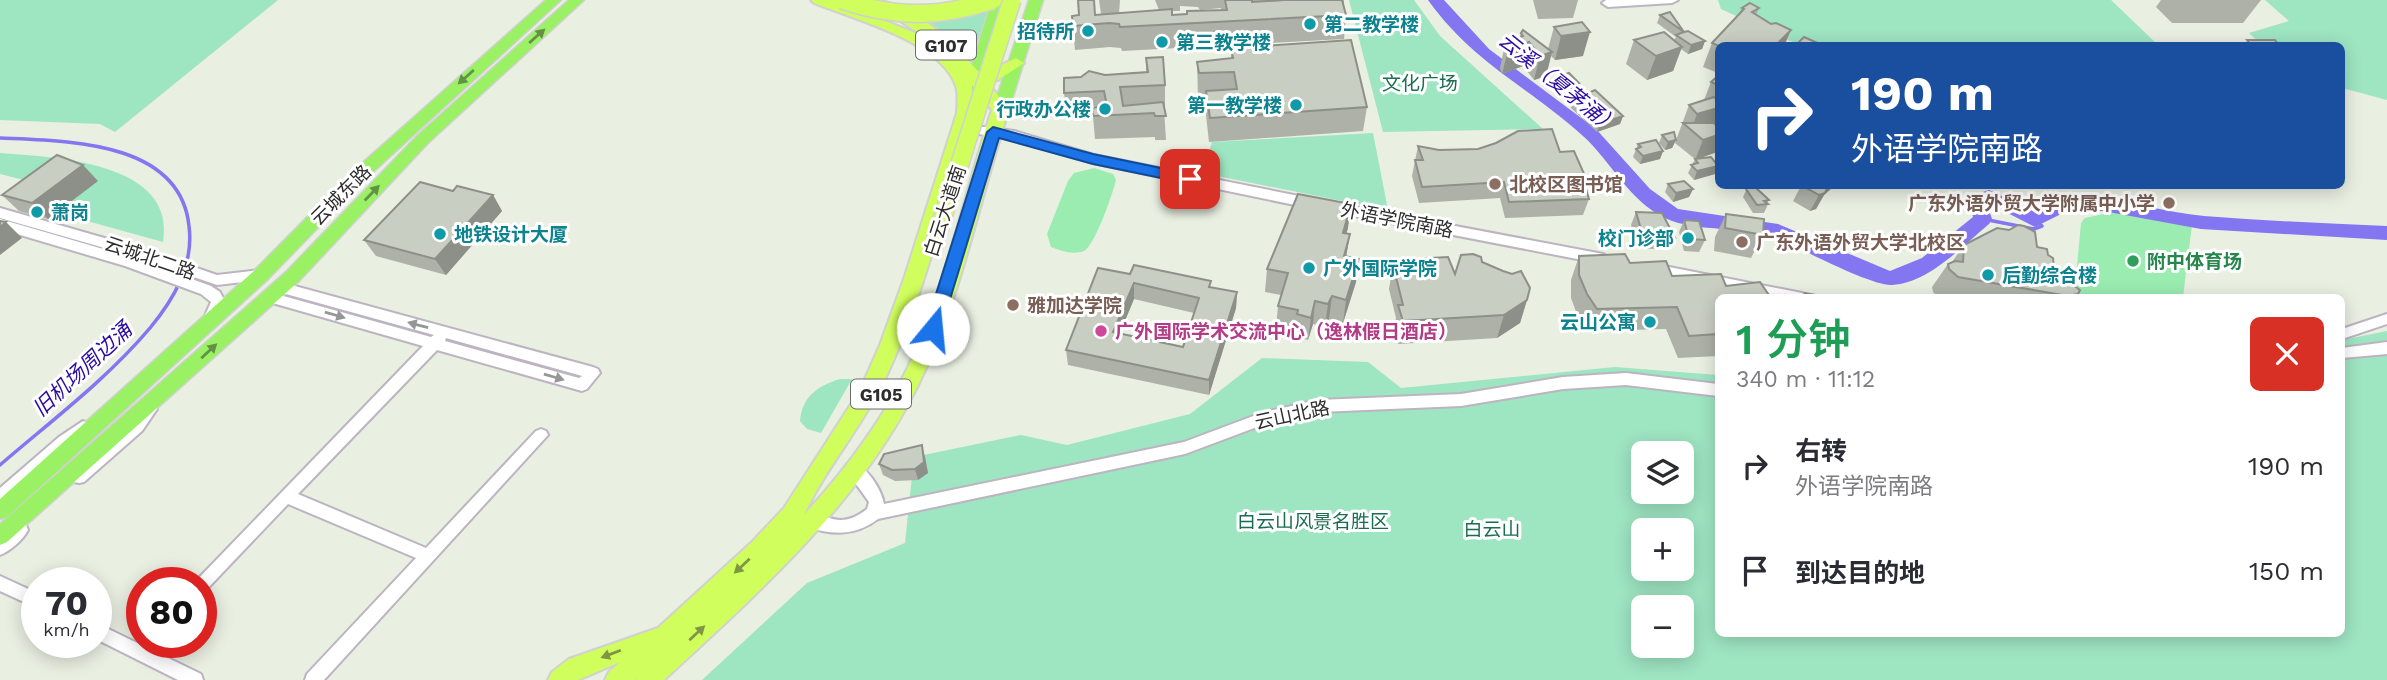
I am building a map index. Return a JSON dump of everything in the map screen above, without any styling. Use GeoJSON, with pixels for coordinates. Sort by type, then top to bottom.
{"type":"FeatureCollection","features":[{"type":"Feature","properties":{"kind":"highway","name":"G107"},"geometry":{"type":"LineString","coordinates":[[819,0],[845,6],[926,44],[957,74],[966,93],[963,120]]}},
{"type":"Feature","properties":{"kind":"highway","name":"G107"},"geometry":{"type":"LineString","coordinates":[[873,0],[899,10],[932,32],[977,71],[1001,110]]}},
{"type":"Feature","properties":{"kind":"highway"},"geometry":{"type":"LineString","coordinates":[[845,6],[866,10],[873,0]]}},
{"type":"Feature","properties":{"kind":"highway"},"geometry":{"type":"LineString","coordinates":[[845,6],[915,16],[961,10],[993,0]]}},
{"type":"Feature","properties":{"kind":"highway","name":"白云大道南"},"geometry":{"type":"LineString","coordinates":[[854,470],[911,354],[939,248],[1012,0]]}},
{"type":"Feature","properties":{"kind":"highway","name":"白云大道南"},"geometry":{"type":"LineString","coordinates":[[800,520],[890,378],[939,248],[1021,0]]}},
{"type":"Feature","properties":{"kind":"highway"},"geometry":{"type":"LineString","coordinates":[[957,74],[977,71],[992,76],[1016,63]]}},
{"type":"Feature","properties":{"kind":"highway","name":"白云大道南"},"geometry":{"type":"LineString","coordinates":[[647,680],[670,644],[741,567],[800,520],[831,500],[896,410],[925,349],[1001,110]]}},
{"type":"Feature","properties":{"kind":"highway","name":"白云大道南"},"geometry":{"type":"LineString","coordinates":[[800,520],[804,487],[837,444],[865,399],[889,349],[963,120]]}},
{"type":"Feature","properties":{"kind":"highway"},"geometry":{"type":"LineString","coordinates":[[560,680],[577,667],[670,644]]}},
{"type":"Feature","properties":{"kind":"highway"},"geometry":{"type":"LineString","coordinates":[[656,680],[670,644]]}},
{"type":"Feature","properties":{"kind":"highway","name":"白云大道南"},"geometry":{"type":"LineString","coordinates":[[617,680],[670,644]]}},
{"type":"Feature","properties":{"kind":"main road","name":"云城东路"},"geometry":{"type":"LineString","coordinates":[[0,511],[264,272],[356,178],[554,0]]}},
{"type":"Feature","properties":{"kind":"main road","name":"云城东路"},"geometry":{"type":"LineString","coordinates":[[0,536],[280,287],[423,139],[576,0]]}},
{"type":"Feature","properties":{"kind":"main road","name":"白云大道南"},"geometry":{"type":"LineString","coordinates":[[963,120],[999,0]]}},
{"type":"Feature","properties":{"kind":"main road","name":"白云大道南"},"geometry":{"type":"LineString","coordinates":[[1001,110],[1036,0]]}},
{"type":"Feature","properties":{"kind":"street"},"geometry":{"type":"LineString","coordinates":[[1608,3],[1672,0]]}},
{"type":"Feature","properties":{"kind":"street","name":"外语学院南路"},"geometry":{"type":"LineString","coordinates":[[963,120],[993,132],[1113,164],[1614,261]]}},
{"type":"Feature","properties":{"kind":"street","name":"云城北二路"},"geometry":{"type":"LineString","coordinates":[[0,213],[202,282],[228,280],[264,272]]}},
{"type":"Feature","properties":{"kind":"street","name":"云城北二路"},"geometry":{"type":"LineString","coordinates":[[0,224],[134,257]]}},
{"type":"Feature","properties":{"kind":"street"},"geometry":{"type":"LineString","coordinates":[[1641,267],[1781,294]]}},
{"type":"Feature","properties":{"kind":"street"},"geometry":{"type":"LineString","coordinates":[[264,272],[280,287],[582,385],[593,373],[440,338]]}},
{"type":"Feature","properties":{"kind":"street","name":"云城北二路"},"geometry":{"type":"LineString","coordinates":[[202,282],[217,299],[210,320]]}},
{"type":"Feature","properties":{"kind":"street"},"geometry":{"type":"LineString","coordinates":[[2345,333],[2387,319]]}},
{"type":"Feature","properties":{"kind":"street"},"geometry":{"type":"LineString","coordinates":[[217,567],[440,338]]}},
{"type":"Feature","properties":{"kind":"street"},"geometry":{"type":"LineString","coordinates":[[2345,353],[2387,348]]}},
{"type":"Feature","properties":{"kind":"street","name":"云山北路"},"geometry":{"type":"LineString","coordinates":[[800,520],[843,529],[853,527],[874,513],[1185,448],[1264,418],[1319,406],[1461,400],[1563,383],[1626,379],[1715,390]]}},
{"type":"Feature","properties":{"kind":"street","name":"云城东路"},"geometry":{"type":"LineString","coordinates":[[0,497],[64,441],[131,394]]}},
{"type":"Feature","properties":{"kind":"street","name":"云城东路"},"geometry":{"type":"LineString","coordinates":[[0,548],[137,427],[158,397]]}},
{"type":"Feature","properties":{"kind":"street"},"geometry":{"type":"LineString","coordinates":[[313,680],[541,435]]}},
{"type":"Feature","properties":{"kind":"street"},"geometry":{"type":"LineString","coordinates":[[854,470],[877,502],[874,513]]}},
{"type":"Feature","properties":{"kind":"street"},"geometry":{"type":"LineString","coordinates":[[286,496],[428,556]]}},
{"type":"Feature","properties":{"kind":"street"},"geometry":{"type":"LineString","coordinates":[[0,583],[21,593]]}},
{"type":"Feature","properties":{"kind":"street"},"geometry":{"type":"LineString","coordinates":[[158,658],[195,680]]}},
{"type":"Feature","properties":{"kind":"green space"},"geometry":{"type":"Polygon","coordinates":[[[0,0],[278,0],[115,132],[100,124],[0,120],[0,0]]]}},
{"type":"Feature","properties":{"kind":"green space"},"geometry":{"type":"Polygon","coordinates":[[[961,0],[992,0],[971,61],[942,31],[925,20],[942,5],[961,0]]]}},
{"type":"Feature","properties":{"kind":"green space","name":"文化广场"},"geometry":{"type":"Polygon","coordinates":[[[1349,0],[1414,0],[1440,36],[1543,129],[1383,132],[1349,0]]]}},
{"type":"Feature","properties":{"kind":"green space"},"geometry":{"type":"Polygon","coordinates":[[[1718,0],[2111,0],[2155,42],[1792,42],[1721,9],[1718,0]]]}},
{"type":"Feature","properties":{"kind":"green space"},"geometry":{"type":"Polygon","coordinates":[[[2265,0],[2387,0],[2387,100],[2345,89],[2345,42],[2259,42],[2249,33],[2289,21],[2265,0]]]}},
{"type":"Feature","properties":{"kind":"green space"},"geometry":{"type":"Polygon","coordinates":[[[1373,133],[1388,210],[1202,173],[1212,142],[1373,133]]]}},
{"type":"Feature","properties":{"kind":"green space"},"geometry":{"type":"Polygon","coordinates":[[[0,153],[78,162],[131,179],[151,194],[162,215],[163,242],[26,204],[32,182],[0,174],[0,153]]]}},
{"type":"Feature","properties":{"kind":"green space"},"geometry":{"type":"Polygon","coordinates":[[[1094,168],[1113,174],[1116,180],[1093,239],[1084,251],[1076,253],[1051,247],[1047,234],[1068,181],[1074,173],[1094,168]]]}},
{"type":"Feature","properties":{"kind":"green space","name":"附中体育场"},"geometry":{"type":"Polygon","coordinates":[[[2113,212],[2192,225],[2183,294],[2074,294],[2081,223],[2085,218],[2113,212]]]}},
{"type":"Feature","properties":{"kind":"green space","name":"白云山"},"geometry":{"type":"Polygon","coordinates":[[[2387,331],[2387,680],[702,680],[807,583],[905,543],[914,457],[1021,435],[1067,445],[1190,414],[1262,358],[1368,362],[1401,388],[1615,367],[1715,375],[1715,637],[2345,637],[2345,339],[2387,331]]]}},
{"type":"Feature","properties":{"kind":"green space"},"geometry":{"type":"Polygon","coordinates":[[[840,379],[852,379],[821,433],[807,429],[800,421],[804,405],[812,393],[840,379]]]}},
{"type":"Feature","properties":{"kind":"building"},"geometry":{"type":"Polygon","coordinates":[[[1078,0],[1094,0],[1095,15],[1172,9],[1172,15],[1187,14],[1187,11],[1227,10],[1225,0],[1342,0],[1346,15],[1120,27],[1119,24],[1109,23],[1073,26],[1072,16],[1079,15],[1078,0]]]}},
{"type":"Feature","properties":{"kind":"building"},"geometry":{"type":"Polygon","coordinates":[[[1750,3],[1759,8],[1752,12],[1771,24],[1776,23],[1791,30],[1779,42],[1712,43],[1744,9],[1742,8],[1750,3]]]}},
{"type":"Feature","properties":{"kind":"building"},"geometry":{"type":"Polygon","coordinates":[[[1670,12],[1684,32],[1660,15],[1670,12]]]}},
{"type":"Feature","properties":{"kind":"building"},"geometry":{"type":"Polygon","coordinates":[[[1582,22],[1590,32],[1561,36],[1554,27],[1582,22]]]}},
{"type":"Feature","properties":{"kind":"building"},"geometry":{"type":"Polygon","coordinates":[[[1523,30],[1552,52],[1540,56],[1529,42],[1508,50],[1505,44],[1523,36],[1523,30]]]}},
{"type":"Feature","properties":{"kind":"building"},"geometry":{"type":"Polygon","coordinates":[[[1688,31],[1705,41],[1691,45],[1676,35],[1688,31]]]}},
{"type":"Feature","properties":{"kind":"building"},"geometry":{"type":"Polygon","coordinates":[[[1664,32],[1682,47],[1656,56],[1634,40],[1664,32]]]}},
{"type":"Feature","properties":{"kind":"building"},"geometry":{"type":"Polygon","coordinates":[[[1804,37],[1815,42],[1799,42],[1804,37]]]}},
{"type":"Feature","properties":{"kind":"building"},"geometry":{"type":"Polygon","coordinates":[[[1351,40],[1367,107],[1210,118],[1206,91],[1237,89],[1234,72],[1199,73],[1197,62],[1233,58],[1231,48],[1351,40]]]}},
{"type":"Feature","properties":{"kind":"building"},"geometry":{"type":"Polygon","coordinates":[[[2247,40],[2276,42],[2248,42],[2247,40]]]}},
{"type":"Feature","properties":{"kind":"building"},"geometry":{"type":"Polygon","coordinates":[[[1163,57],[1165,85],[1120,87],[1123,106],[1163,102],[1166,116],[1155,116],[1154,113],[1093,116],[1092,108],[1107,106],[1104,91],[1064,93],[1064,78],[1081,77],[1089,71],[1105,75],[1148,72],[1146,58],[1163,57]]]}},
{"type":"Feature","properties":{"kind":"building"},"geometry":{"type":"Polygon","coordinates":[[[1569,73],[1579,83],[1566,87],[1557,77],[1569,73]]]}},
{"type":"Feature","properties":{"kind":"building"},"geometry":{"type":"Polygon","coordinates":[[[1595,90],[1623,116],[1599,124],[1573,100],[1595,90]]]}},
{"type":"Feature","properties":{"kind":"building"},"geometry":{"type":"Polygon","coordinates":[[[1715,98],[1715,109],[1697,114],[1689,105],[1715,98]]]}},
{"type":"Feature","properties":{"kind":"building"},"geometry":{"type":"Polygon","coordinates":[[[1683,123],[1714,123],[1715,136],[1703,140],[1683,123]]]}},
{"type":"Feature","properties":{"kind":"building","name":"北校区图书馆"},"geometry":{"type":"Polygon","coordinates":[[[1552,129],[1560,152],[1574,151],[1585,176],[1582,176],[1589,199],[1509,202],[1504,182],[1422,187],[1415,160],[1423,160],[1418,146],[1439,150],[1478,149],[1518,131],[1552,129]]]}},
{"type":"Feature","properties":{"kind":"building"},"geometry":{"type":"Polygon","coordinates":[[[1674,132],[1676,140],[1668,142],[1662,135],[1674,132]]]}},
{"type":"Feature","properties":{"kind":"building"},"geometry":{"type":"Polygon","coordinates":[[[1656,140],[1663,151],[1643,156],[1636,149],[1641,147],[1638,144],[1656,140]]]}},
{"type":"Feature","properties":{"kind":"building"},"geometry":{"type":"Polygon","coordinates":[[[57,155],[83,165],[32,203],[2,195],[57,155]]]}},
{"type":"Feature","properties":{"kind":"building"},"geometry":{"type":"Polygon","coordinates":[[[1711,157],[1715,167],[1697,171],[1691,165],[1698,163],[1695,159],[1711,157]]]}},
{"type":"Feature","properties":{"kind":"building"},"geometry":{"type":"Polygon","coordinates":[[[1684,181],[1693,189],[1676,193],[1668,184],[1684,181]]]}},
{"type":"Feature","properties":{"kind":"building"},"geometry":{"type":"Polygon","coordinates":[[[420,182],[453,191],[457,186],[493,195],[435,259],[364,240],[420,182]]]}},
{"type":"Feature","properties":{"kind":"building"},"geometry":{"type":"Polygon","coordinates":[[[1746,189],[1757,189],[1769,200],[1764,201],[1768,204],[1757,205],[1746,189]]]}},
{"type":"Feature","properties":{"kind":"building"},"geometry":{"type":"Polygon","coordinates":[[[1808,189],[1827,189],[1825,193],[1819,195],[1808,189]]]}},
{"type":"Feature","properties":{"kind":"building","name":"广外国际学院"},"geometry":{"type":"Polygon","coordinates":[[[1298,194],[1351,204],[1343,233],[1350,234],[1344,256],[1359,259],[1346,300],[1332,296],[1328,304],[1315,301],[1311,318],[1297,314],[1298,310],[1278,306],[1288,273],[1267,269],[1298,194]]]}},
{"type":"Feature","properties":{"kind":"building"},"geometry":{"type":"Polygon","coordinates":[[[1636,212],[1662,213],[1675,238],[1643,236],[1636,212]]]}},
{"type":"Feature","properties":{"kind":"building"},"geometry":{"type":"Polygon","coordinates":[[[1726,214],[1764,219],[1763,235],[1725,228],[1726,214]]]}},
{"type":"Feature","properties":{"kind":"building"},"geometry":{"type":"Polygon","coordinates":[[[1684,220],[1699,221],[1705,240],[1689,239],[1684,220]]]}},
{"type":"Feature","properties":{"kind":"building"},"geometry":{"type":"Polygon","coordinates":[[[2018,225],[2035,232],[2037,247],[2047,249],[2048,255],[2053,258],[2055,278],[2068,281],[2080,290],[2078,294],[2056,294],[1958,277],[1949,269],[1948,264],[1963,262],[1964,245],[1997,228],[2009,230],[2018,225]]]}},
{"type":"Feature","properties":{"kind":"building"},"geometry":{"type":"Polygon","coordinates":[[[1473,254],[1481,257],[1482,262],[1503,271],[1512,274],[1521,271],[1530,288],[1527,300],[1504,315],[1403,321],[1398,305],[1403,305],[1393,265],[1412,259],[1448,257],[1455,274],[1461,255],[1473,254]]]}},
{"type":"Feature","properties":{"kind":"building"},"geometry":{"type":"Polygon","coordinates":[[[1625,254],[1630,263],[1666,261],[1672,276],[1721,274],[1726,286],[1760,282],[1768,294],[1715,294],[1715,334],[1689,336],[1677,307],[1597,309],[1579,275],[1579,256],[1625,254]]]}},
{"type":"Feature","properties":{"kind":"building","name":"广外国际学术交流中心（逸林假日酒店）"},"geometry":{"type":"Polygon","coordinates":[[[1134,265],[1211,281],[1209,287],[1237,292],[1209,380],[1066,350],[1098,268],[1130,274],[1134,265]],[[1134,283],[1113,332],[1183,347],[1199,298],[1134,283]]]}},
{"type":"Feature","properties":{"kind":"building"},"geometry":{"type":"Polygon","coordinates":[[[922,445],[924,462],[915,469],[892,470],[879,464],[884,454],[922,445]]]}},
{"type":"Feature","properties":{"kind":"waterway","name":"云溪（夏茅涌）"},"geometry":{"type":"LineString","coordinates":[[1436,0],[1491,59],[1563,110],[1590,133],[1644,194],[1664,210],[1675,215],[1778,231],[1862,269],[1890,278],[1907,274],[1928,263],[1983,219],[1980,210],[1989,196],[2035,220],[2058,208],[2103,205],[2201,222],[2387,233]]}},
{"type":"Feature","properties":{"kind":"waterway","name":"旧机场周边涌"},"geometry":{"type":"LineString","coordinates":[[0,138],[86,144],[143,161],[165,176],[181,198],[190,240],[180,281],[150,328],[97,383],[0,465]]}},
{"type":"Feature","properties":{"kind":"waterway"},"geometry":{"type":"LineString","coordinates":[[1983,219],[2034,229],[2042,226],[2035,220]]}},
{"type":"Feature","properties":{"kind":"place","name":"第二教学楼"},"geometry":{"type":"Point","coordinates":[1310,24]}},
{"type":"Feature","properties":{"kind":"place","name":"招待所"},"geometry":{"type":"Point","coordinates":[1088,31]}},
{"type":"Feature","properties":{"kind":"place","name":"第三教学楼"},"geometry":{"type":"Point","coordinates":[1162,42]}},
{"type":"Feature","properties":{"kind":"place","name":"第一教学楼"},"geometry":{"type":"Point","coordinates":[1296,105]}},
{"type":"Feature","properties":{"kind":"place","name":"行政办公楼"},"geometry":{"type":"Point","coordinates":[1105,109]}},
{"type":"Feature","properties":{"kind":"place","name":"北校区图书馆"},"geometry":{"type":"Point","coordinates":[1495,184]}},
{"type":"Feature","properties":{"kind":"place","name":"广东外语外贸大学附属中小学"},"geometry":{"type":"Point","coordinates":[2169,203]}},
{"type":"Feature","properties":{"kind":"place","name":"萧岗"},"geometry":{"type":"Point","coordinates":[37,212]}},
{"type":"Feature","properties":{"kind":"place","name":"地铁设计大厦"},"geometry":{"type":"Point","coordinates":[440,234]}},
{"type":"Feature","properties":{"kind":"place","name":"校门诊部"},"geometry":{"type":"Point","coordinates":[1688,238]}},
{"type":"Feature","properties":{"kind":"place","name":"广东外语外贸大学北校区"},"geometry":{"type":"Point","coordinates":[1742,242]}},
{"type":"Feature","properties":{"kind":"place","name":"附中体育场"},"geometry":{"type":"Point","coordinates":[2133,261]}},
{"type":"Feature","properties":{"kind":"place","name":"广外国际学院"},"geometry":{"type":"Point","coordinates":[1309,268]}},
{"type":"Feature","properties":{"kind":"place","name":"后勤综合楼"},"geometry":{"type":"Point","coordinates":[1988,275]}},
{"type":"Feature","properties":{"kind":"place","name":"雅加达学院"},"geometry":{"type":"Point","coordinates":[1013,305]}},
{"type":"Feature","properties":{"kind":"place","name":"云山公寓"},"geometry":{"type":"Point","coordinates":[1650,322]}},
{"type":"Feature","properties":{"kind":"place","name":"广外国际学术交流中心（逸林假日酒店）"},"geometry":{"type":"Point","coordinates":[1101,331]}},
{"type":"Feature","properties":{"kind":"route"},"geometry":{"type":"LineString","coordinates":[[933,329],[993,132],[1014,135],[1093,159],[1190,179]]}},
{"type":"Feature","properties":{"kind":"park label","name":"白云山风景名胜区"},"geometry":{"type":"Point","coordinates":[1313,521]}}]}
